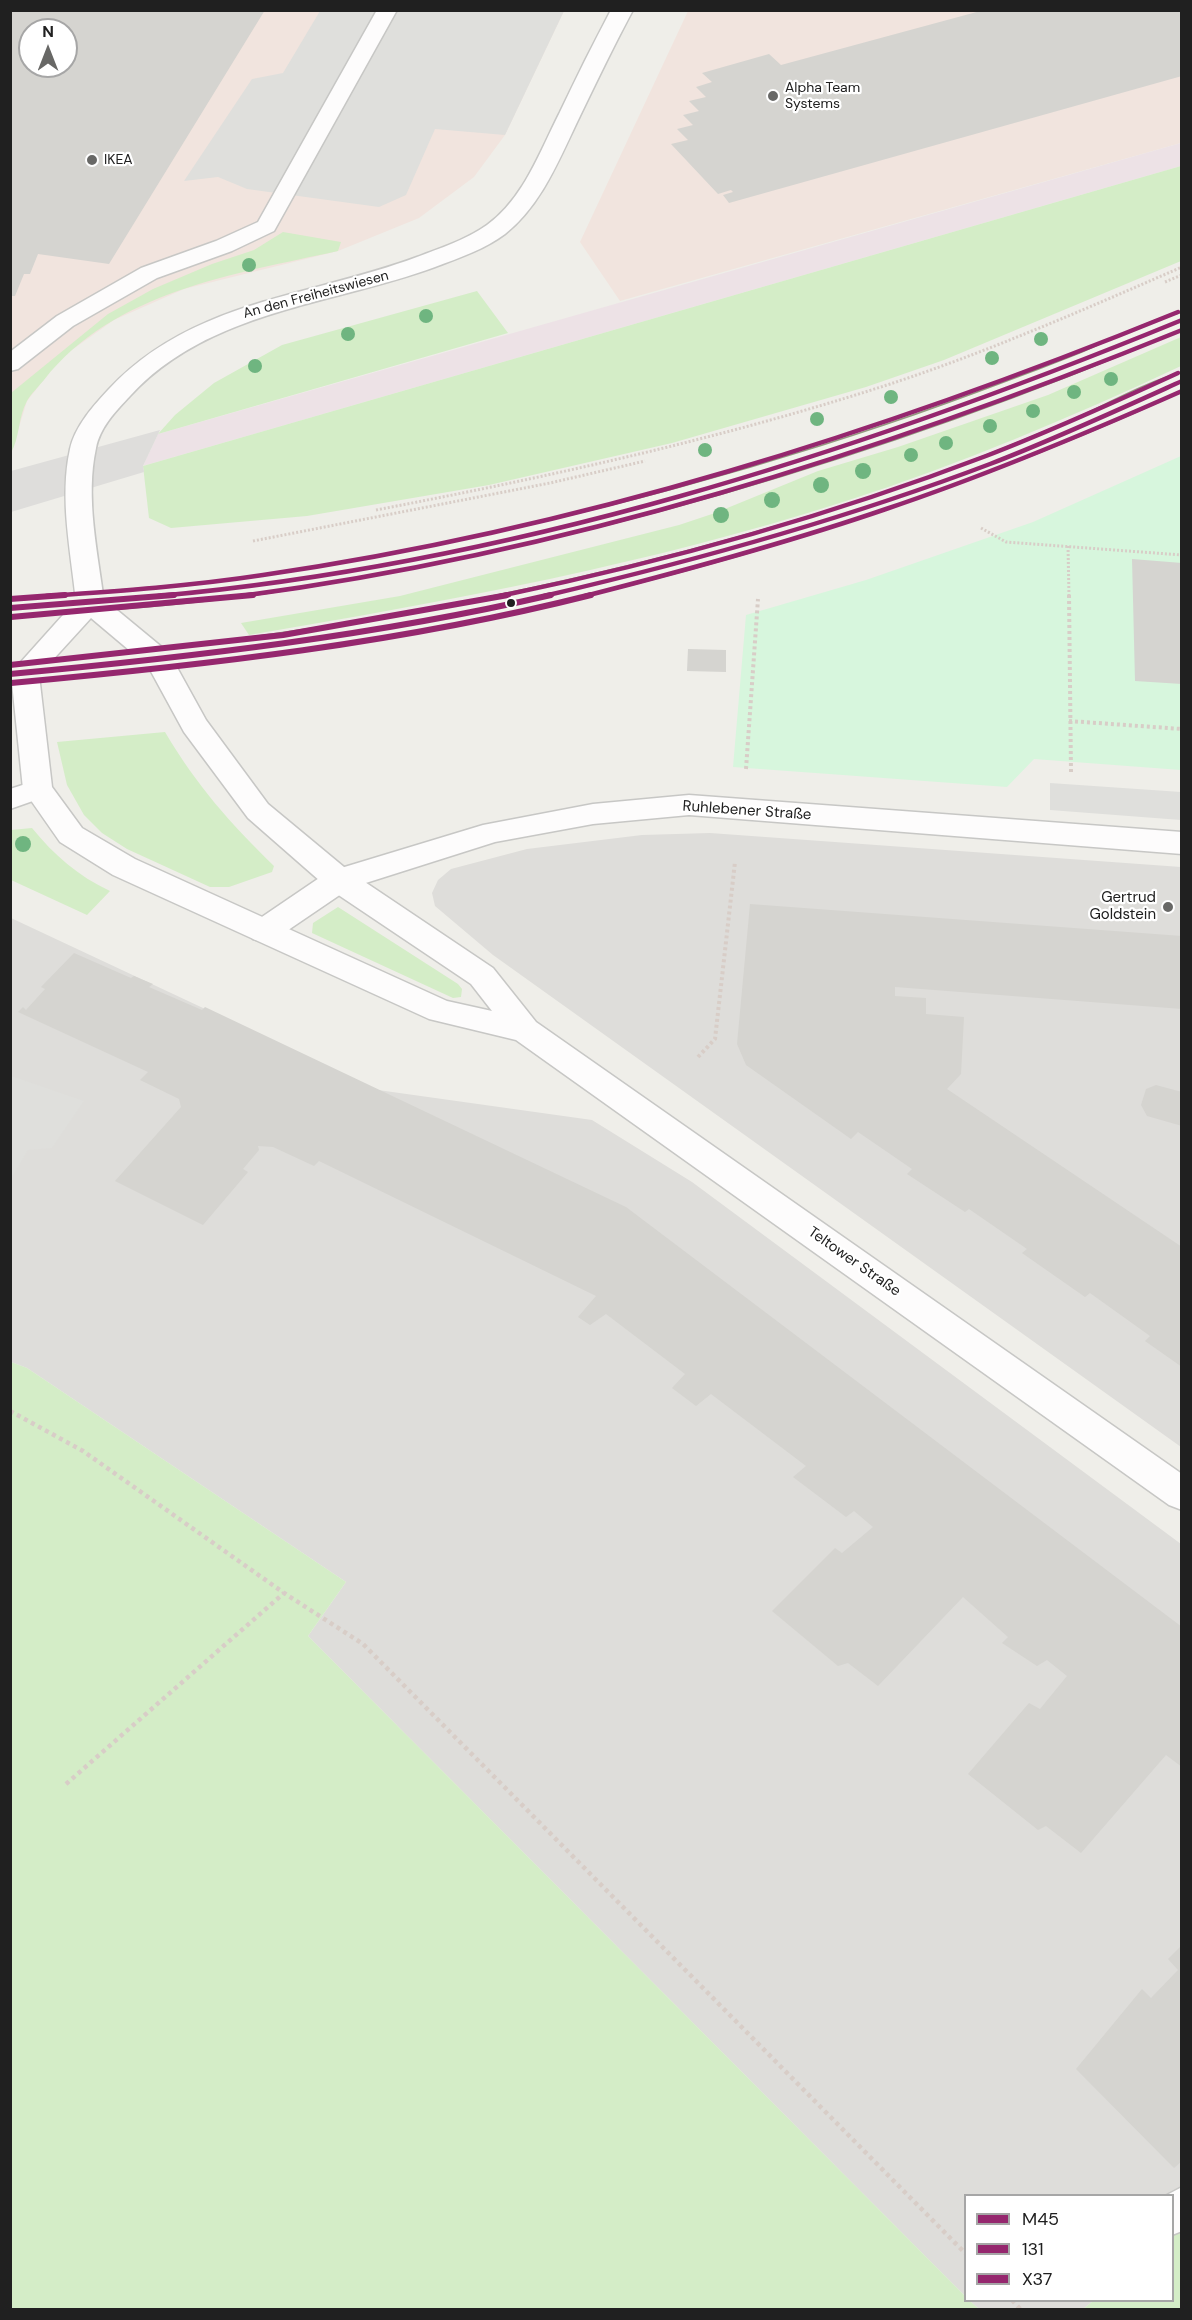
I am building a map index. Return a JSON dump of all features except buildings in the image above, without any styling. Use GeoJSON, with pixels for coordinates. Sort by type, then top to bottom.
{"type":"FeatureCollection","features":[{"type":"Feature","properties":{"kind":"main road"},"geometry":{"type":"LineString","coordinates":[[10,608],[237,588],[400,560],[576,524],[741,479],[954,411],[1051,375],[1182,320]]}},
{"type":"Feature","properties":{"kind":"main road"},"geometry":{"type":"LineString","coordinates":[[18,673],[159,660],[368,629],[511,604],[612,581],[755,542],[964,474],[1092,422],[1182,381]]}},
{"type":"Feature","properties":{"kind":"street","name":"An den Freiheitswiesen"},"geometry":{"type":"LineString","coordinates":[[90,602],[80,490],[82,451],[92,426],[119,389],[181,342],[209,327],[245,314],[392,274],[433,260],[499,227],[529,196],[622,10]]}},
{"type":"Feature","properties":{"kind":"street","name":"Teltower Straße"},"geometry":{"type":"LineString","coordinates":[[90,602],[159,660],[194,725],[258,810],[339,880],[482,976],[525,1030],[1182,1494]]}},
{"type":"Feature","properties":{"kind":"street"},"geometry":{"type":"LineString","coordinates":[[18,673],[90,602]]}},
{"type":"Feature","properties":{"kind":"street","name":"Teltower Straße"},"geometry":{"type":"LineString","coordinates":[[18,673],[38,789],[71,835],[124,867],[440,1011],[525,1030]]}},
{"type":"Feature","properties":{"kind":"street","name":"Ruhlebener Straße"},"geometry":{"type":"LineString","coordinates":[[264,931],[339,880],[494,831],[593,814],[688,805],[1182,843]]}},
{"type":"Feature","properties":{"kind":"lane"},"geometry":{"type":"LineString","coordinates":[[10,364],[65,321],[149,273],[224,246],[266,226],[387,10]]}},
{"type":"Feature","properties":{"kind":"lane"},"geometry":{"type":"LineString","coordinates":[[10,800],[38,789]]}},
{"type":"Feature","properties":{"kind":"path"},"geometry":{"type":"LineString","coordinates":[[376,510],[594,466],[811,408],[888,384],[1041,328],[1182,267]]}},
{"type":"Feature","properties":{"kind":"path"},"geometry":{"type":"LineString","coordinates":[[1162,283],[1182,274]]}},
{"type":"Feature","properties":{"kind":"path"},"geometry":{"type":"LineString","coordinates":[[873,396],[1002,350]]}},
{"type":"Feature","properties":{"kind":"path"},"geometry":{"type":"LineString","coordinates":[[249,542],[550,483],[652,459]]}},
{"type":"Feature","properties":{"kind":"path"},"geometry":{"type":"LineString","coordinates":[[981,528],[1006,542],[1182,555]]}},
{"type":"Feature","properties":{"kind":"path"},"geometry":{"type":"LineString","coordinates":[[1068,546],[1071,772]]}},
{"type":"Feature","properties":{"kind":"path"},"geometry":{"type":"LineString","coordinates":[[746,775],[758,599]]}},
{"type":"Feature","properties":{"kind":"path"},"geometry":{"type":"LineString","coordinates":[[1070,721],[1182,729]]}},
{"type":"Feature","properties":{"kind":"path"},"geometry":{"type":"LineString","coordinates":[[698,1057],[715,1039],[735,862]]}},
{"type":"Feature","properties":{"kind":"path"},"geometry":{"type":"LineString","coordinates":[[10,1412],[83,1451],[284,1593],[363,1644],[964,2252]]}},
{"type":"Feature","properties":{"kind":"path"},"geometry":{"type":"LineString","coordinates":[[66,1784],[284,1593]]}},
{"type":"Feature","properties":{"kind":"shaded area"},"geometry":{"type":"Polygon","coordinates":[[[11,11],[564,11],[505,135],[474,177],[419,218],[338,251],[184,289],[114,320],[62,357],[27,401],[11,453],[11,11]]]}},
{"type":"Feature","properties":{"kind":"shaded area"},"geometry":{"type":"Polygon","coordinates":[[[320,11],[564,11],[505,135],[435,129],[406,195],[379,207],[247,189],[218,177],[184,181],[252,79],[283,73],[320,11]]]}},
{"type":"Feature","properties":{"kind":"shaded area"},"geometry":{"type":"Polygon","coordinates":[[[688,11],[1181,11],[1181,143],[620,301],[580,242],[688,11]]]}},
{"type":"Feature","properties":{"kind":"shaded area"},"geometry":{"type":"Polygon","coordinates":[[[1181,143],[1181,166],[143,466],[158,434],[1181,143]]]}},
{"type":"Feature","properties":{"kind":"shaded area"},"geometry":{"type":"Polygon","coordinates":[[[1050,783],[1181,792],[1181,820],[1050,810],[1050,783]]]}},
{"type":"Feature","properties":{"kind":"shaded area"},"geometry":{"type":"Polygon","coordinates":[[[710,833],[1181,867],[1181,1447],[493,955],[435,906],[432,893],[438,880],[451,869],[527,849],[642,835],[710,833]]]}},
{"type":"Feature","properties":{"kind":"shaded area"},"geometry":{"type":"Polygon","coordinates":[[[11,918],[378,1090],[592,1120],[692,1182],[1181,1544],[1181,2227],[1174,2203],[1174,2194],[964,2194],[964,2295],[308,1636],[346,1582],[27,1368],[11,1362],[11,918]]]}},
{"type":"Feature","properties":{"kind":"shaded area"},"geometry":{"type":"Polygon","coordinates":[[[11,1076],[84,1101],[52,1148],[28,1150],[11,1179],[11,1076]]]}},
{"type":"Feature","properties":{"kind":"shaded area"},"geometry":{"type":"Polygon","coordinates":[[[971,2302],[1092,2302],[1082,2310],[979,2309],[971,2302]]]}},
{"type":"Feature","properties":{"kind":"green space"},"geometry":{"type":"Polygon","coordinates":[[[1181,166],[1181,261],[944,360],[866,387],[672,443],[489,485],[307,516],[171,528],[149,518],[143,466],[1181,166]]]}},
{"type":"Feature","properties":{"kind":"green space"},"geometry":{"type":"Polygon","coordinates":[[[283,232],[341,242],[338,251],[218,278],[179,291],[141,306],[105,326],[73,350],[27,401],[11,453],[11,393],[108,314],[153,289],[212,264],[254,250],[283,232]]]}},
{"type":"Feature","properties":{"kind":"green space"},"geometry":{"type":"Polygon","coordinates":[[[477,291],[508,333],[158,434],[175,415],[214,383],[282,345],[477,291]]]}},
{"type":"Feature","properties":{"kind":"green space"},"geometry":{"type":"Polygon","coordinates":[[[1181,337],[1181,366],[1016,439],[846,501],[699,544],[550,579],[400,609],[249,635],[241,623],[400,596],[679,525],[715,513],[818,471],[898,447],[1048,395],[1181,337]]]}},
{"type":"Feature","properties":{"kind":"green space"},"geometry":{"type":"Polygon","coordinates":[[[1181,456],[1181,770],[1034,759],[1007,787],[733,767],[746,615],[866,580],[1033,522],[1181,456]]]}},
{"type":"Feature","properties":{"kind":"green space"},"geometry":{"type":"Polygon","coordinates":[[[165,732],[189,770],[215,803],[274,866],[272,872],[229,887],[210,887],[127,849],[102,833],[84,815],[67,785],[57,742],[165,732]]]}},
{"type":"Feature","properties":{"kind":"green space"},"geometry":{"type":"Polygon","coordinates":[[[32,828],[67,864],[87,879],[110,891],[87,915],[11,880],[11,830],[32,828]]]}},
{"type":"Feature","properties":{"kind":"green space"},"geometry":{"type":"Polygon","coordinates":[[[338,907],[458,984],[462,989],[461,997],[453,998],[312,933],[313,923],[338,907]]]}},
{"type":"Feature","properties":{"kind":"green space"},"geometry":{"type":"Polygon","coordinates":[[[11,1362],[27,1368],[346,1582],[308,1636],[964,2295],[964,2302],[971,2302],[979,2309],[11,2309],[11,1362]]]}},
{"type":"Feature","properties":{"kind":"green space"},"geometry":{"type":"Polygon","coordinates":[[[1181,2227],[1181,2309],[1082,2310],[1092,2302],[1174,2302],[1174,2234],[1181,2227]]]}},
{"type":"Feature","properties":{"kind":"pier"},"geometry":{"type":"Polygon","coordinates":[[[160,430],[143,466],[144,472],[11,512],[11,471],[160,430]]]}},
{"type":"Feature","properties":{"kind":"transit line","name":"X37"},"geometry":{"type":"LineString","coordinates":[[10,599],[169,586],[264,575],[499,532],[615,504],[844,437],[956,399],[1178,312]]}},
{"type":"Feature","properties":{"kind":"transit line","name":"M45"},"geometry":{"type":"LineString","coordinates":[[10,608],[170,595],[265,584],[383,564],[617,513],[846,446],[960,407],[1182,320]]}},
{"type":"Feature","properties":{"kind":"transit line","name":"131"},"geometry":{"type":"LineString","coordinates":[[11,617],[170,604],[265,593],[383,574],[500,550],[616,522],[732,491],[846,456],[959,417],[1182,330]]}},
{"type":"Feature","properties":{"kind":"transit line","name":"X37"},"geometry":{"type":"LineString","coordinates":[[10,665],[192,647],[283,635],[448,607],[596,575],[743,536],[888,491],[988,456],[1178,373]]}},
{"type":"Feature","properties":{"kind":"transit line","name":"M45"},"geometry":{"type":"LineString","coordinates":[[10,674],[192,656],[329,637],[449,616],[598,584],[745,545],[963,474],[1073,430],[1182,381]]}},
{"type":"Feature","properties":{"kind":"transit line","name":"131"},"geometry":{"type":"LineString","coordinates":[[11,683],[283,653],[478,620],[582,597],[786,542],[887,509],[1085,434],[1182,391]]}},
{"type":"Feature","properties":{"kind":"place","name":"Alpha Team Systems"},"geometry":{"type":"Point","coordinates":[773,96]}},
{"type":"Feature","properties":{"kind":"place","name":"IKEA"},"geometry":{"type":"Point","coordinates":[92,160]}},
{"type":"Feature","properties":{"kind":"place","name":"Gertrud Goldstein"},"geometry":{"type":"Point","coordinates":[1168,907]}}]}
